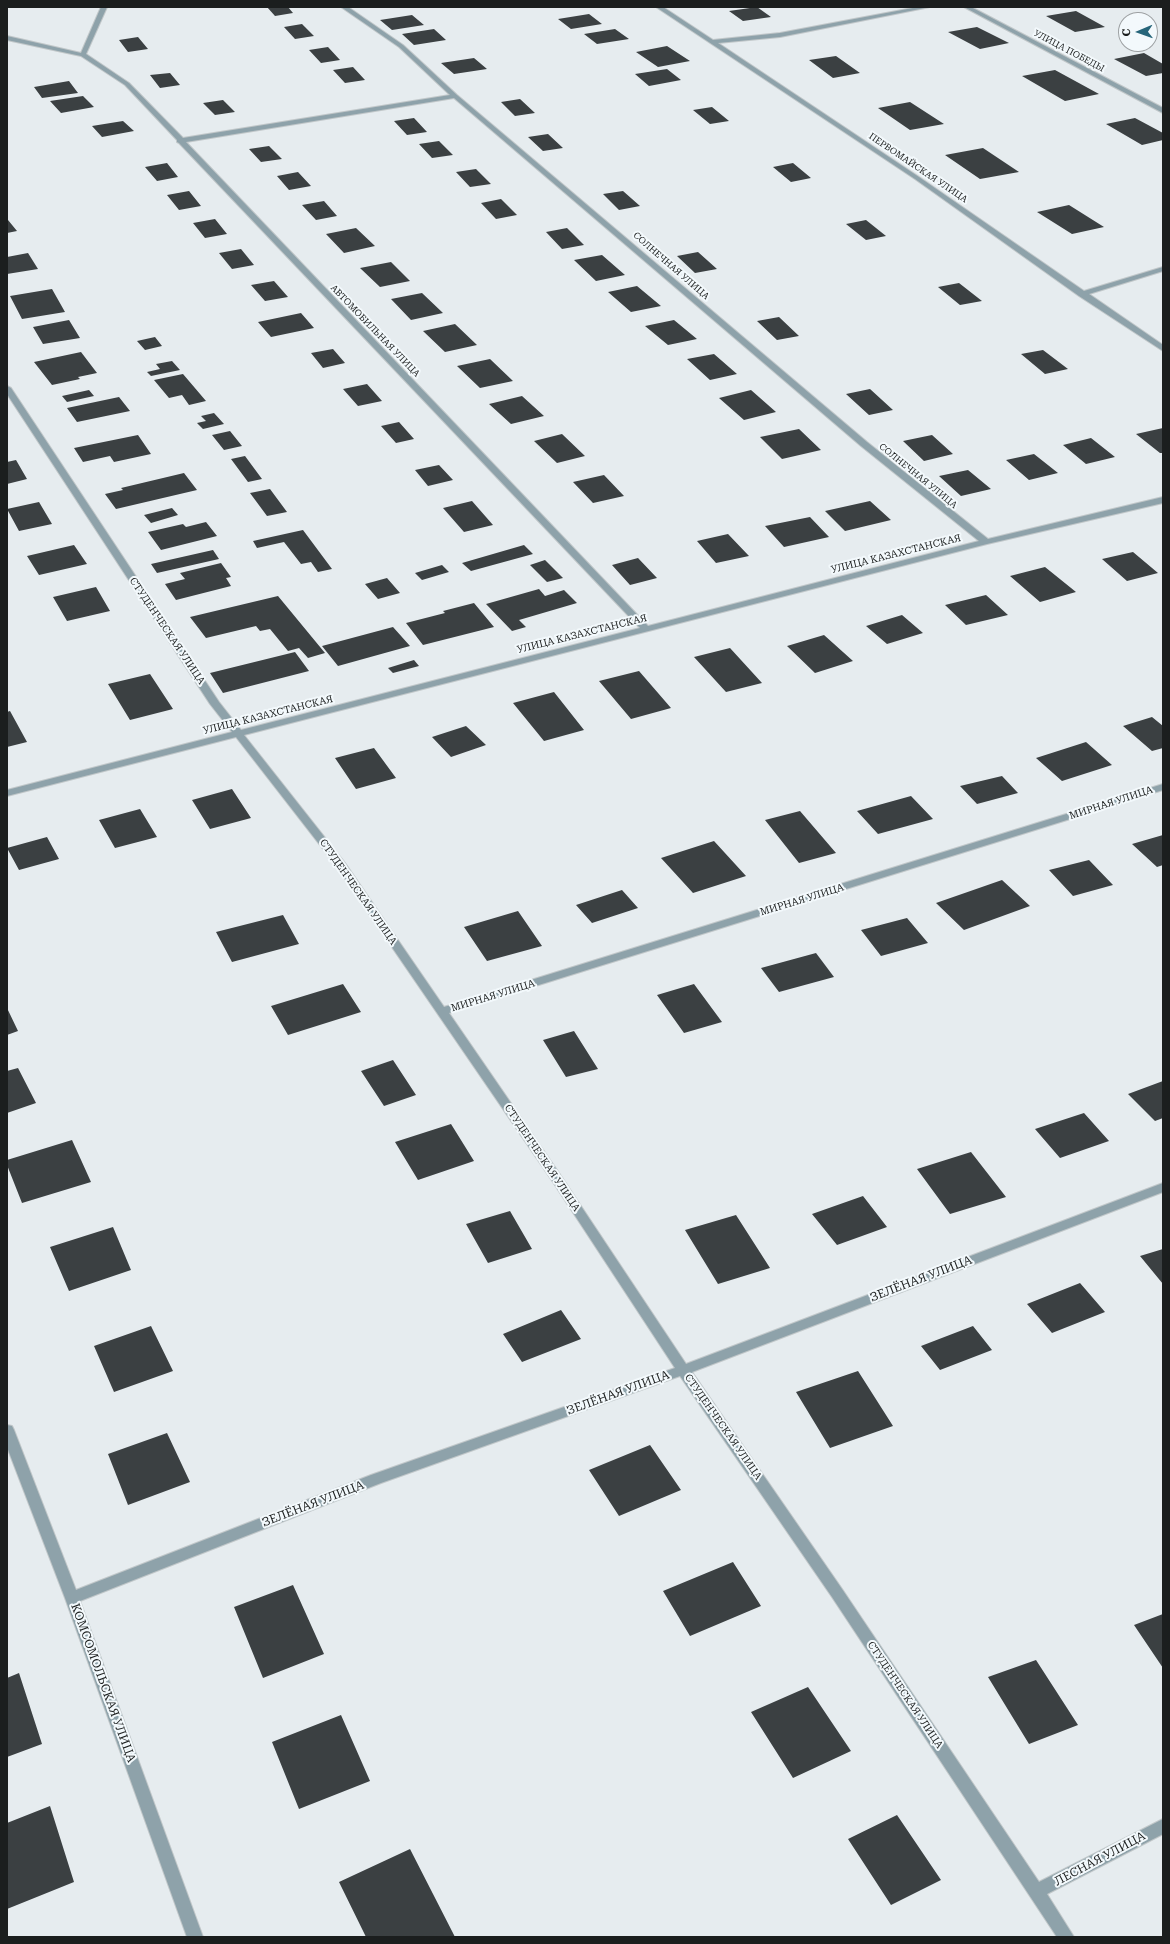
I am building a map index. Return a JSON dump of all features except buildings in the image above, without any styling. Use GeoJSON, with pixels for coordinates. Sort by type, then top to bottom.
{"type":"FeatureCollection","features":[{"type":"Feature","properties":{"kind":"street"},"geometry":{"type":"LineString","coordinates":[[7,38],[83,55],[104,7]]}},
{"type":"Feature","properties":{"kind":"street","name":"СОЛНЕЧНАЯ УЛИЦА"},"geometry":{"type":"LineString","coordinates":[[344,7],[401,46],[455,96],[631,244],[864,444],[986,542]]}},
{"type":"Feature","properties":{"kind":"street","name":"ПЕРВОМАЙСКАЯ УЛИЦА"},"geometry":{"type":"LineString","coordinates":[[659,7],[917,178],[1163,349]]}},
{"type":"Feature","properties":{"kind":"street"},"geometry":{"type":"LineString","coordinates":[[713,42],[780,35],[927,7]]}},
{"type":"Feature","properties":{"kind":"street","name":"УЛИЦА ПОБЕДЫ"},"geometry":{"type":"LineString","coordinates":[[966,7],[1163,111]]}},
{"type":"Feature","properties":{"kind":"street","name":"АВТОМОБИЛЬНАЯ УЛИЦА"},"geometry":{"type":"LineString","coordinates":[[83,55],[127,84],[179,141],[646,629]]}},
{"type":"Feature","properties":{"kind":"street"},"geometry":{"type":"LineString","coordinates":[[179,141],[455,96]]}},
{"type":"Feature","properties":{"kind":"street"},"geometry":{"type":"LineString","coordinates":[[1082,294],[1163,270]]}},
{"type":"Feature","properties":{"kind":"street","name":"СТУДЕНЧЕСКАЯ УЛИЦА"},"geometry":{"type":"LineString","coordinates":[[7,388],[215,704],[341,865],[557,1179],[683,1370],[838,1593],[1066,1937]]}},
{"type":"Feature","properties":{"kind":"street","name":"УЛИЦА КАЗАХСТАНСКАЯ"},"geometry":{"type":"LineString","coordinates":[[7,793],[986,542],[1163,500]]}},
{"type":"Feature","properties":{"kind":"street","name":"МИРНАЯ УЛИЦА"},"geometry":{"type":"LineString","coordinates":[[441,1012],[1163,787]]}},
{"type":"Feature","properties":{"kind":"street","name":"ЗЕЛЁНАЯ УЛИЦА"},"geometry":{"type":"LineString","coordinates":[[72,1598],[376,1480],[683,1370],[1163,1187]]}},
{"type":"Feature","properties":{"kind":"street","name":"КОМСОМОЛЬСКАЯ УЛИЦА"},"geometry":{"type":"LineString","coordinates":[[7,1430],[72,1598],[196,1937]]}},
{"type":"Feature","properties":{"kind":"street","name":"ЛЕСНАЯ УЛИЦА"},"geometry":{"type":"LineString","coordinates":[[1036,1892],[1163,1826]]}}]}
